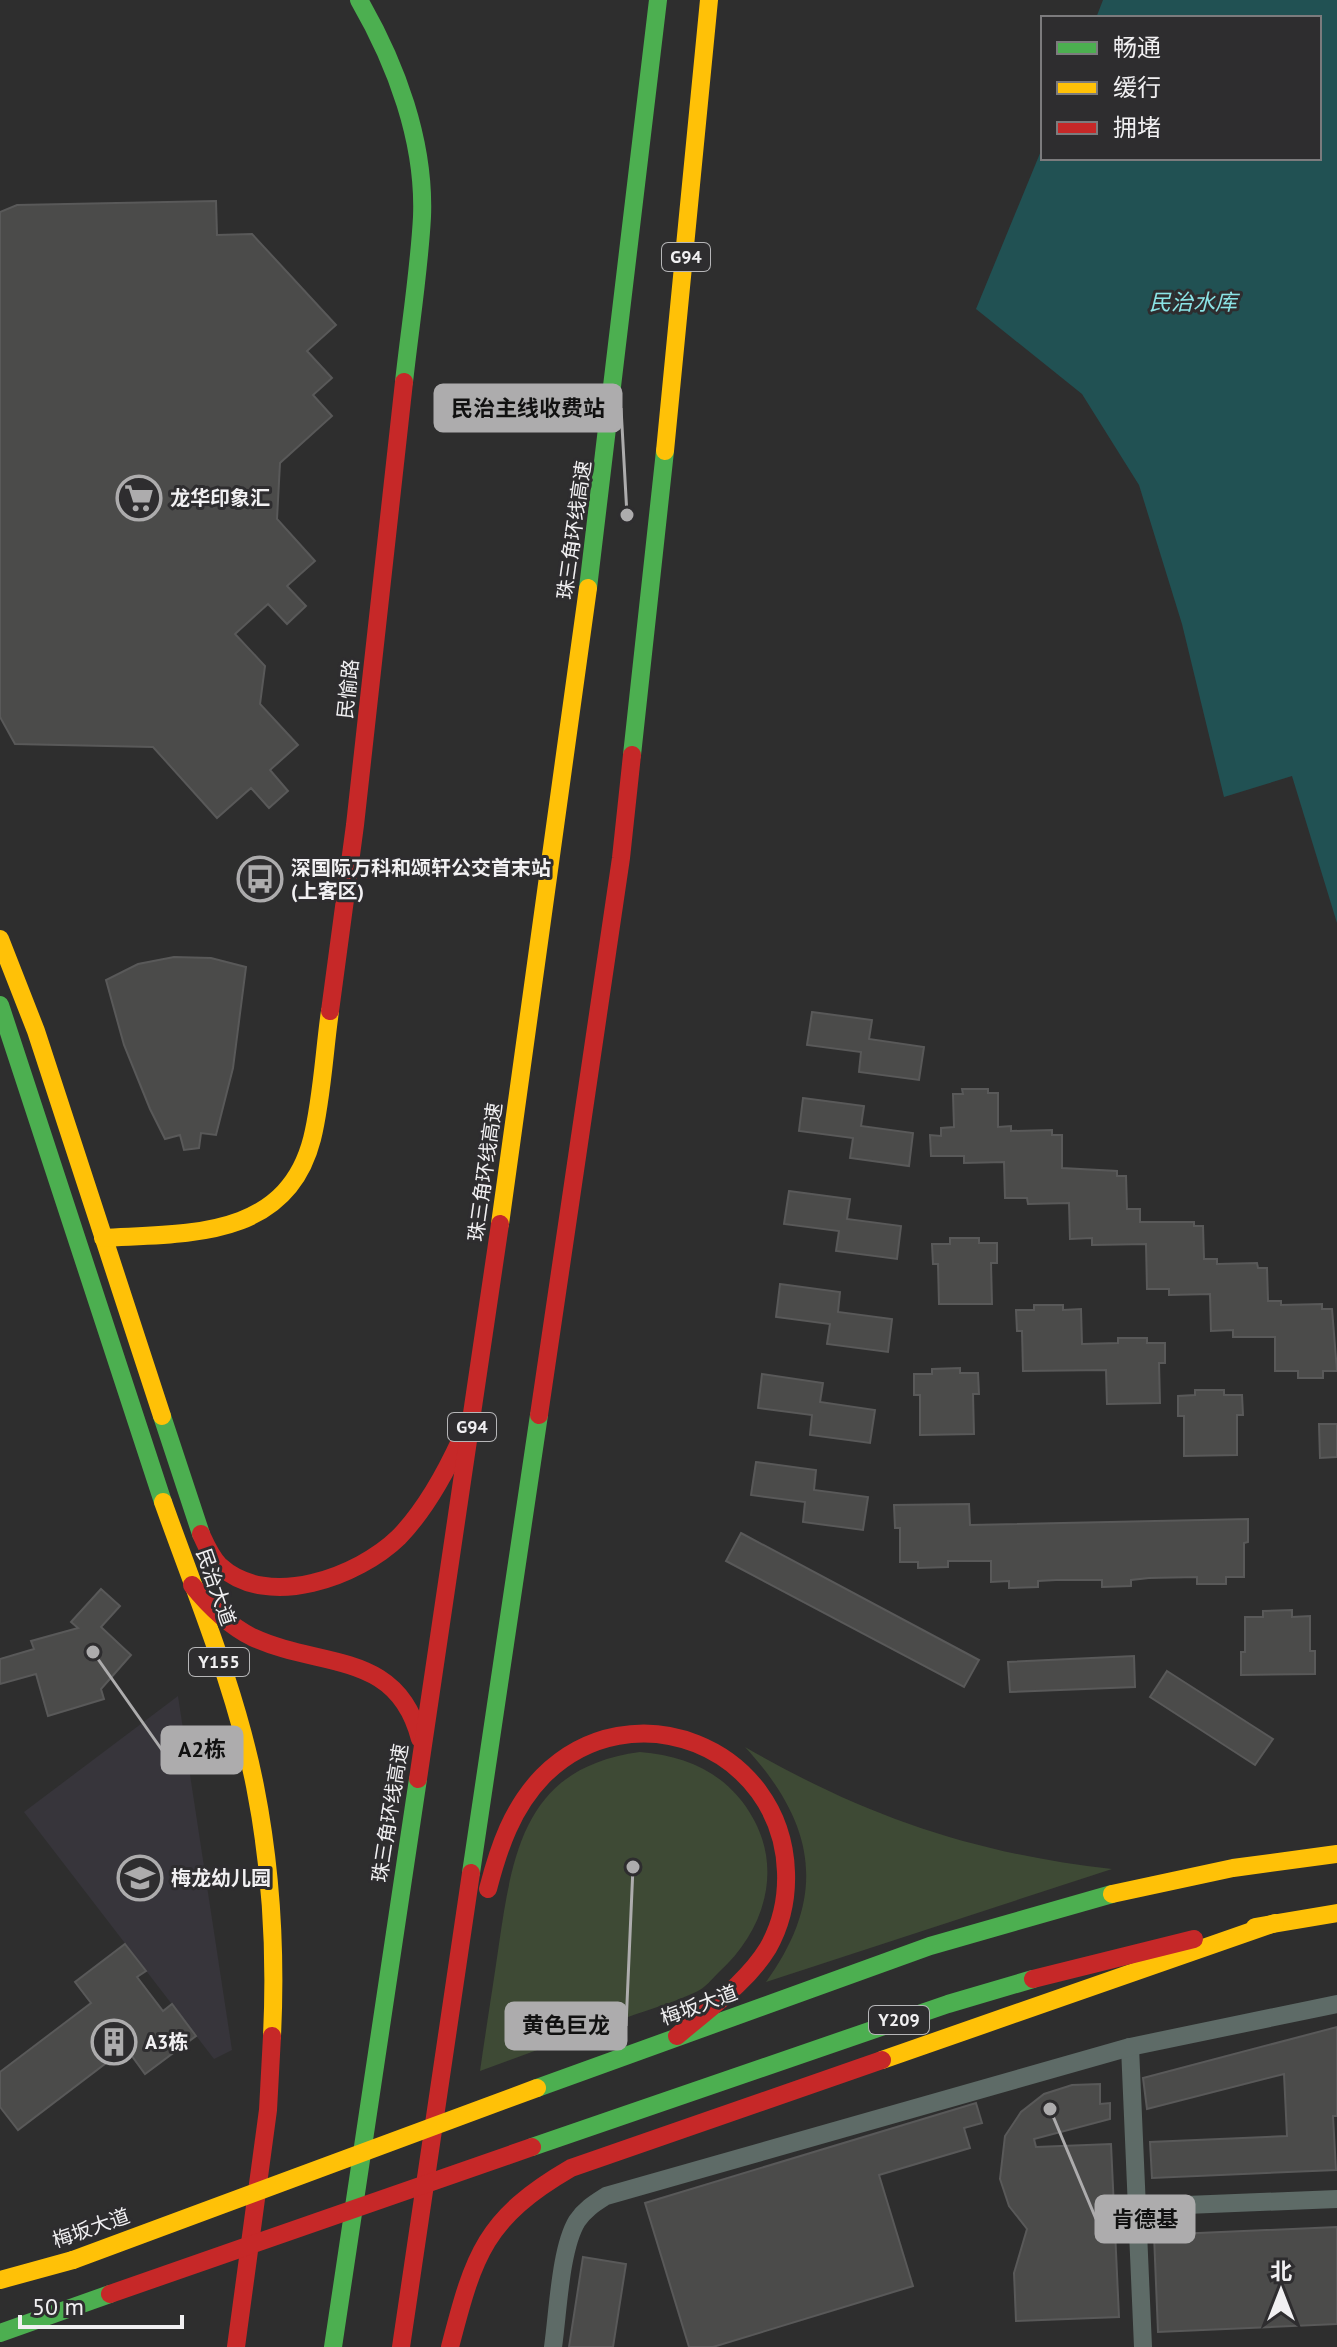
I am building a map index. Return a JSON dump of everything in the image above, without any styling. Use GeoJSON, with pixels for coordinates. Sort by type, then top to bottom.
{"type":"FeatureCollection","features":[{"type":"Feature","properties":{"kind":"main road","name":"民愉路"},"geometry":{"type":"LineString","coordinates":[[103,1238],[225,1228],[256,1217],[294,1185],[312,1139],[355,825],[422,215],[420,170],[410,115],[388,52],[359,0]]}},
{"type":"Feature","properties":{"kind":"main road","name":"珠三角环线高速"},"geometry":{"type":"LineString","coordinates":[[333,2347],[476,1404],[600,506],[634,240],[658,0]]}},
{"type":"Feature","properties":{"kind":"main road","name":"G94"},"geometry":{"type":"LineString","coordinates":[[401,2347],[621,858],[689,227],[709,0]]}},
{"type":"Feature","properties":{"kind":"main road","name":"民治大道"},"geometry":{"type":"LineString","coordinates":[[0,939],[36,1031],[201,1534],[219,1565],[234,1576],[274,1584],[302,1584],[332,1577],[385,1549],[412,1522],[443,1474],[476,1404]]}},
{"type":"Feature","properties":{"kind":"main road","name":"民治大道"},"geometry":{"type":"LineString","coordinates":[[0,1005],[243,1736],[255,1787],[271,1918],[274,1997],[268,2110],[236,2347]]}},
{"type":"Feature","properties":{"kind":"main road"},"geometry":{"type":"LineString","coordinates":[[192,1585],[230,1625],[263,1642],[377,1675],[401,1690],[415,1712],[421,1756]]}},
{"type":"Feature","properties":{"kind":"main road"},"geometry":{"type":"LineString","coordinates":[[420,2347],[495,1852],[506,1825],[539,1777],[574,1752],[612,1736],[667,1735],[719,1754],[759,1791],[782,1841],[787,1868],[785,1895],[768,1947],[751,1969],[677,2036]]}},
{"type":"Feature","properties":{"kind":"main road","name":"梅坂大道"},"geometry":{"type":"LineString","coordinates":[[0,2280],[73,2260],[909,1951],[1072,1901],[1200,1873],[1337,1854]]}},
{"type":"Feature","properties":{"kind":"main road","name":"Y209"},"geometry":{"type":"LineString","coordinates":[[0,2333],[948,2004],[1091,1963],[1275,1923],[1337,1913]]}},
{"type":"Feature","properties":{"kind":"main road"},"geometry":{"type":"LineString","coordinates":[[450,2347],[481,2246],[505,2211],[533,2188],[571,2168],[1275,1923]]}},
{"type":"Feature","properties":{"kind":"main road"},"geometry":{"type":"LineString","coordinates":[[0,2259],[73,2260]]}},
{"type":"Feature","properties":{"kind":"street"},"geometry":{"type":"LineString","coordinates":[[553,2347],[570,2239],[577,2221],[590,2206],[606,2196],[1130,2047],[1337,2004]]}},
{"type":"Feature","properties":{"kind":"street"},"geometry":{"type":"LineString","coordinates":[[1130,2047],[1143,2347]]}},
{"type":"Feature","properties":{"kind":"street"},"geometry":{"type":"LineString","coordinates":[[1137,2207],[1337,2199]]}},
{"type":"Feature","properties":{"kind":"shaded area","name":"梅龙幼儿园"},"geometry":{"type":"Polygon","coordinates":[[[178,1696],[232,2050],[214,2059],[24,1812],[178,1696]]]}},
{"type":"Feature","properties":{"kind":"green space"},"geometry":{"type":"Polygon","coordinates":[[[745,1747],[833,1793],[922,1828],[1014,1853],[1112,1869],[766,1982],[786,1950],[799,1919],[805,1889],[805,1860],[799,1832],[787,1804],[769,1775],[745,1747]]]}},
{"type":"Feature","properties":{"kind":"green space"},"geometry":{"type":"Polygon","coordinates":[[[640,1752],[691,1763],[720,1780],[744,1804],[763,1840],[767,1861],[764,1902],[757,1921],[734,1956],[699,1990],[480,2071],[504,1909],[520,1845],[532,1818],[549,1794],[572,1775],[602,1761],[640,1752]]]}},
{"type":"Feature","properties":{"kind":"water","name":"民治水库"},"geometry":{"type":"Polygon","coordinates":[[[1103,0],[1337,0],[1337,923],[1292,776],[1224,797],[1182,624],[1139,485],[1082,394],[976,309],[1041,151],[1041,160],[1321,160],[1321,16],[1097,16],[1103,0]]]}},
{"type":"Feature","properties":{"kind":"building","name":"龙华印象汇"},"geometry":{"type":"Polygon","coordinates":[[[216,201],[217,235],[252,234],[336,325],[307,351],[332,378],[313,395],[332,416],[280,463],[277,519],[315,561],[287,586],[306,606],[287,624],[268,604],[235,634],[265,666],[260,704],[298,745],[270,770],[288,791],[269,808],[251,788],[217,818],[153,747],[15,744],[0,717],[0,212],[17,205],[216,201]]]}},
{"type":"Feature","properties":{"kind":"building"},"geometry":{"type":"Polygon","coordinates":[[[174,957],[211,958],[246,967],[233,1068],[216,1135],[201,1133],[199,1148],[184,1150],[180,1135],[165,1139],[150,1109],[124,1045],[106,980],[138,964],[174,957]]]}},
{"type":"Feature","properties":{"kind":"building"},"geometry":{"type":"Polygon","coordinates":[[[812,1012],[872,1020],[869,1039],[924,1047],[919,1080],[859,1072],[861,1052],[807,1045],[812,1012]]]}},
{"type":"Feature","properties":{"kind":"building"},"geometry":{"type":"Polygon","coordinates":[[[962,1089],[988,1089],[988,1093],[998,1093],[998,1127],[1011,1126],[1011,1131],[1052,1130],[1052,1135],[1062,1135],[1062,1168],[1117,1171],[1117,1176],[1126,1176],[1127,1209],[1140,1209],[1140,1222],[1194,1222],[1194,1226],[1203,1226],[1204,1259],[1217,1259],[1217,1264],[1257,1263],[1258,1268],[1267,1268],[1268,1301],[1281,1301],[1281,1305],[1322,1304],[1322,1309],[1332,1309],[1337,1371],[1323,1371],[1323,1378],[1298,1378],[1298,1371],[1275,1371],[1275,1337],[1233,1337],[1233,1330],[1211,1331],[1210,1294],[1169,1295],[1169,1289],[1147,1289],[1146,1244],[1092,1245],[1092,1238],[1070,1239],[1069,1203],[1028,1204],[1027,1198],[1005,1198],[1004,1162],[964,1163],[964,1156],[931,1156],[930,1135],[941,1136],[941,1128],[954,1127],[953,1094],[963,1094],[962,1089]]]}},
{"type":"Feature","properties":{"kind":"building"},"geometry":{"type":"Polygon","coordinates":[[[803,1098],[864,1106],[861,1126],[913,1133],[909,1166],[850,1158],[853,1138],[799,1131],[803,1098]]]}},
{"type":"Feature","properties":{"kind":"building"},"geometry":{"type":"Polygon","coordinates":[[[789,1191],[850,1199],[847,1219],[901,1226],[897,1259],[836,1251],[839,1231],[784,1224],[789,1191]]]}},
{"type":"Feature","properties":{"kind":"building"},"geometry":{"type":"Polygon","coordinates":[[[950,1238],[979,1238],[979,1243],[997,1243],[997,1263],[991,1263],[992,1304],[939,1304],[938,1264],[933,1264],[932,1244],[950,1244],[950,1238]]]}},
{"type":"Feature","properties":{"kind":"building"},"geometry":{"type":"Polygon","coordinates":[[[780,1284],[840,1292],[838,1312],[892,1319],[888,1352],[827,1344],[830,1324],[776,1317],[780,1284]]]}},
{"type":"Feature","properties":{"kind":"building"},"geometry":{"type":"Polygon","coordinates":[[[1034,1305],[1063,1305],[1063,1310],[1081,1309],[1082,1344],[1118,1343],[1118,1338],[1147,1338],[1147,1343],[1165,1343],[1165,1363],[1159,1363],[1160,1403],[1107,1404],[1106,1370],[1023,1371],[1022,1331],[1017,1331],[1016,1310],[1034,1310],[1034,1305]]]}},
{"type":"Feature","properties":{"kind":"building"},"geometry":{"type":"Polygon","coordinates":[[[960,1368],[960,1373],[978,1373],[979,1394],[973,1394],[974,1434],[920,1435],[920,1395],[914,1395],[914,1374],[932,1374],[932,1369],[960,1368]]]}},
{"type":"Feature","properties":{"kind":"building"},"geometry":{"type":"Polygon","coordinates":[[[762,1374],[823,1383],[820,1402],[875,1410],[870,1443],[810,1435],[812,1415],[758,1408],[762,1374]]]}},
{"type":"Feature","properties":{"kind":"building"},"geometry":{"type":"Polygon","coordinates":[[[1195,1390],[1224,1390],[1224,1395],[1242,1395],[1243,1415],[1237,1415],[1237,1455],[1184,1456],[1184,1416],[1178,1416],[1178,1396],[1195,1395],[1195,1390]]]}},
{"type":"Feature","properties":{"kind":"building"},"geometry":{"type":"Polygon","coordinates":[[[1319,1424],[1337,1424],[1337,1457],[1320,1458],[1319,1424]]]}},
{"type":"Feature","properties":{"kind":"building"},"geometry":{"type":"Polygon","coordinates":[[[756,1462],[816,1470],[814,1490],[868,1497],[863,1530],[803,1522],[805,1502],[751,1495],[756,1462]]]}},
{"type":"Feature","properties":{"kind":"building"},"geometry":{"type":"Polygon","coordinates":[[[969,1504],[970,1525],[1248,1519],[1244,1577],[1226,1577],[1226,1584],[1197,1584],[1197,1577],[1149,1578],[1131,1580],[1131,1586],[1102,1587],[1102,1580],[1038,1581],[1038,1587],[1009,1588],[1009,1581],[991,1582],[991,1561],[948,1561],[948,1567],[918,1568],[918,1562],[900,1562],[900,1528],[895,1528],[894,1505],[969,1504]]]}},
{"type":"Feature","properties":{"kind":"building"},"geometry":{"type":"Polygon","coordinates":[[[741,1533],[979,1660],[964,1687],[726,1561],[741,1533]]]}},
{"type":"Feature","properties":{"kind":"building"},"geometry":{"type":"Polygon","coordinates":[[[101,1589],[120,1606],[101,1627],[131,1655],[101,1689],[104,1699],[48,1716],[36,1674],[0,1684],[0,1659],[34,1649],[31,1641],[78,1628],[71,1622],[101,1589]]]}},
{"type":"Feature","properties":{"kind":"building"},"geometry":{"type":"Polygon","coordinates":[[[1292,1610],[1292,1617],[1310,1616],[1310,1651],[1315,1651],[1315,1674],[1241,1675],[1241,1652],[1245,1652],[1245,1617],[1263,1617],[1263,1611],[1292,1610]]]}},
{"type":"Feature","properties":{"kind":"building"},"geometry":{"type":"Polygon","coordinates":[[[1134,1656],[1135,1687],[1010,1692],[1008,1662],[1134,1656]]]}},
{"type":"Feature","properties":{"kind":"building"},"geometry":{"type":"Polygon","coordinates":[[[1167,1671],[1273,1739],[1255,1765],[1150,1697],[1167,1671]]]}},
{"type":"Feature","properties":{"kind":"building","name":"A3栋"},"geometry":{"type":"Polygon","coordinates":[[[125,1944],[146,1971],[137,1977],[163,2011],[172,2004],[196,2036],[145,2074],[126,2048],[18,2130],[0,2107],[0,2072],[91,2003],[75,1982],[125,1944]]]}},
{"type":"Feature","properties":{"kind":"building"},"geometry":{"type":"Polygon","coordinates":[[[1337,2027],[1337,2116],[1333,2116],[1336,2170],[1152,2178],[1150,2142],[1287,2136],[1284,2074],[1147,2109],[1143,2078],[1337,2027]]]}},
{"type":"Feature","properties":{"kind":"building"},"geometry":{"type":"Polygon","coordinates":[[[1100,2084],[1100,2104],[1110,2103],[1110,2119],[1034,2139],[1036,2147],[1111,2144],[1119,2317],[1016,2321],[1014,2273],[1027,2229],[1009,2206],[1000,2179],[1005,2136],[1021,2112],[1044,2094],[1072,2085],[1100,2084]]]}},
{"type":"Feature","properties":{"kind":"building"},"geometry":{"type":"Polygon","coordinates":[[[976,2103],[982,2123],[964,2128],[970,2148],[879,2175],[913,2286],[713,2347],[689,2347],[645,2203],[976,2103]]]}},
{"type":"Feature","properties":{"kind":"building"},"geometry":{"type":"Polygon","coordinates":[[[1337,2227],[1337,2324],[1158,2332],[1154,2235],[1337,2227]]]}},
{"type":"Feature","properties":{"kind":"building"},"geometry":{"type":"Polygon","coordinates":[[[583,2257],[626,2264],[613,2347],[569,2347],[583,2257]]]}},
{"type":"Feature","properties":{"kind":"traffic: fast"},"geometry":{"type":"LineString","coordinates":[[359,0],[396,77],[406,104],[419,160],[422,217],[404,382]]}},
{"type":"Feature","properties":{"kind":"traffic: fast"},"geometry":{"type":"LineString","coordinates":[[588,588],[658,0]]}},
{"type":"Feature","properties":{"kind":"traffic: fast"},"geometry":{"type":"LineString","coordinates":[[632,755],[665,451]]}},
{"type":"Feature","properties":{"kind":"traffic: fast"},"geometry":{"type":"LineString","coordinates":[[0,1005],[163,1502]]}},
{"type":"Feature","properties":{"kind":"traffic: fast"},"geometry":{"type":"LineString","coordinates":[[471,1873],[539,1415]]}},
{"type":"Feature","properties":{"kind":"traffic: fast"},"geometry":{"type":"LineString","coordinates":[[162,1416],[201,1534]]}},
{"type":"Feature","properties":{"kind":"traffic: fast"},"geometry":{"type":"LineString","coordinates":[[333,2347],[418,1779]]}},
{"type":"Feature","properties":{"kind":"traffic: fast"},"geometry":{"type":"LineString","coordinates":[[537,2088],[930,1946],[1112,1894]]}},
{"type":"Feature","properties":{"kind":"traffic: fast"},"geometry":{"type":"LineString","coordinates":[[532,2147],[948,2004],[1033,1979]]}},
{"type":"Feature","properties":{"kind":"traffic: fast"},"geometry":{"type":"LineString","coordinates":[[0,2333],[110,2294]]}},
{"type":"Feature","properties":{"kind":"traffic: slow"},"geometry":{"type":"LineString","coordinates":[[665,451],[709,0]]}},
{"type":"Feature","properties":{"kind":"traffic: slow"},"geometry":{"type":"LineString","coordinates":[[500,1224],[588,588]]}},
{"type":"Feature","properties":{"kind":"traffic: slow"},"geometry":{"type":"LineString","coordinates":[[0,939],[36,1031],[162,1416]]}},
{"type":"Feature","properties":{"kind":"traffic: slow"},"geometry":{"type":"LineString","coordinates":[[103,1238],[167,1235],[229,1224],[256,1213],[280,1196],[299,1172],[312,1139],[330,1011]]}},
{"type":"Feature","properties":{"kind":"traffic: slow"},"geometry":{"type":"LineString","coordinates":[[163,1502],[226,1678],[255,1786],[271,1911],[272,2036]]}},
{"type":"Feature","properties":{"kind":"traffic: slow"},"geometry":{"type":"LineString","coordinates":[[1112,1894],[1233,1868],[1337,1854]]}},
{"type":"Feature","properties":{"kind":"traffic: slow"},"geometry":{"type":"LineString","coordinates":[[1255,1927],[1337,1913]]}},
{"type":"Feature","properties":{"kind":"traffic: slow"},"geometry":{"type":"LineString","coordinates":[[882,2060],[1275,1923]]}},
{"type":"Feature","properties":{"kind":"traffic: slow"},"geometry":{"type":"LineString","coordinates":[[73,2260],[537,2088]]}},
{"type":"Feature","properties":{"kind":"traffic: slow"},"geometry":{"type":"LineString","coordinates":[[0,2280],[73,2260]]}},
{"type":"Feature","properties":{"kind":"traffic: jam"},"geometry":{"type":"LineString","coordinates":[[330,1011],[355,825],[404,382]]}},
{"type":"Feature","properties":{"kind":"traffic: jam"},"geometry":{"type":"LineString","coordinates":[[539,1415],[621,858],[632,755]]}},
{"type":"Feature","properties":{"kind":"traffic: jam"},"geometry":{"type":"LineString","coordinates":[[418,1779],[500,1224]]}},
{"type":"Feature","properties":{"kind":"traffic: jam"},"geometry":{"type":"LineString","coordinates":[[201,1534],[220,1566],[240,1579],[262,1586],[287,1587],[337,1575],[382,1552],[399,1537],[434,1491],[461,1439]]}},
{"type":"Feature","properties":{"kind":"traffic: jam"},"geometry":{"type":"LineString","coordinates":[[192,1585],[219,1614],[252,1637],[278,1647],[353,1666],[375,1676],[394,1690],[409,1710],[420,1739]]}},
{"type":"Feature","properties":{"kind":"traffic: jam"},"geometry":{"type":"LineString","coordinates":[[488,1889],[502,1843],[523,1801],[543,1776],[579,1749],[618,1736],[658,1734],[696,1744],[731,1763],[759,1792],[778,1828],[786,1872],[784,1901],[780,1921],[759,1961],[726,1995],[677,2036]]}},
{"type":"Feature","properties":{"kind":"traffic: jam"},"geometry":{"type":"LineString","coordinates":[[401,2347],[471,1873]]}},
{"type":"Feature","properties":{"kind":"traffic: jam"},"geometry":{"type":"LineString","coordinates":[[1033,1979],[1194,1939]]}},
{"type":"Feature","properties":{"kind":"traffic: jam"},"geometry":{"type":"LineString","coordinates":[[236,2347],[268,2110],[272,2036]]}},
{"type":"Feature","properties":{"kind":"traffic: jam"},"geometry":{"type":"LineString","coordinates":[[450,2347],[467,2287],[487,2241],[501,2222],[542,2186],[571,2168],[882,2060]]}},
{"type":"Feature","properties":{"kind":"traffic: jam"},"geometry":{"type":"LineString","coordinates":[[110,2294],[532,2147]]}},
{"type":"Feature","properties":{"kind":"place","name":"龙华印象汇"},"geometry":{"type":"Point","coordinates":[139,498]}},
{"type":"Feature","properties":{"kind":"place","name":"民治主线收费站"},"geometry":{"type":"Point","coordinates":[627,515]}},
{"type":"Feature","properties":{"kind":"place","name":"深国际万科和颂轩公交首末站 (上客区)"},"geometry":{"type":"Point","coordinates":[260,879]}},
{"type":"Feature","properties":{"kind":"place","name":"A2栋"},"geometry":{"type":"Point","coordinates":[93,1652]}},
{"type":"Feature","properties":{"kind":"place","name":"黄色巨龙"},"geometry":{"type":"Point","coordinates":[633,1867]}},
{"type":"Feature","properties":{"kind":"place","name":"梅龙幼儿园"},"geometry":{"type":"Point","coordinates":[140,1878]}},
{"type":"Feature","properties":{"kind":"place","name":"A3栋"},"geometry":{"type":"Point","coordinates":[114,2042]}},
{"type":"Feature","properties":{"kind":"place","name":"肯德基"},"geometry":{"type":"Point","coordinates":[1050,2109]}}]}
